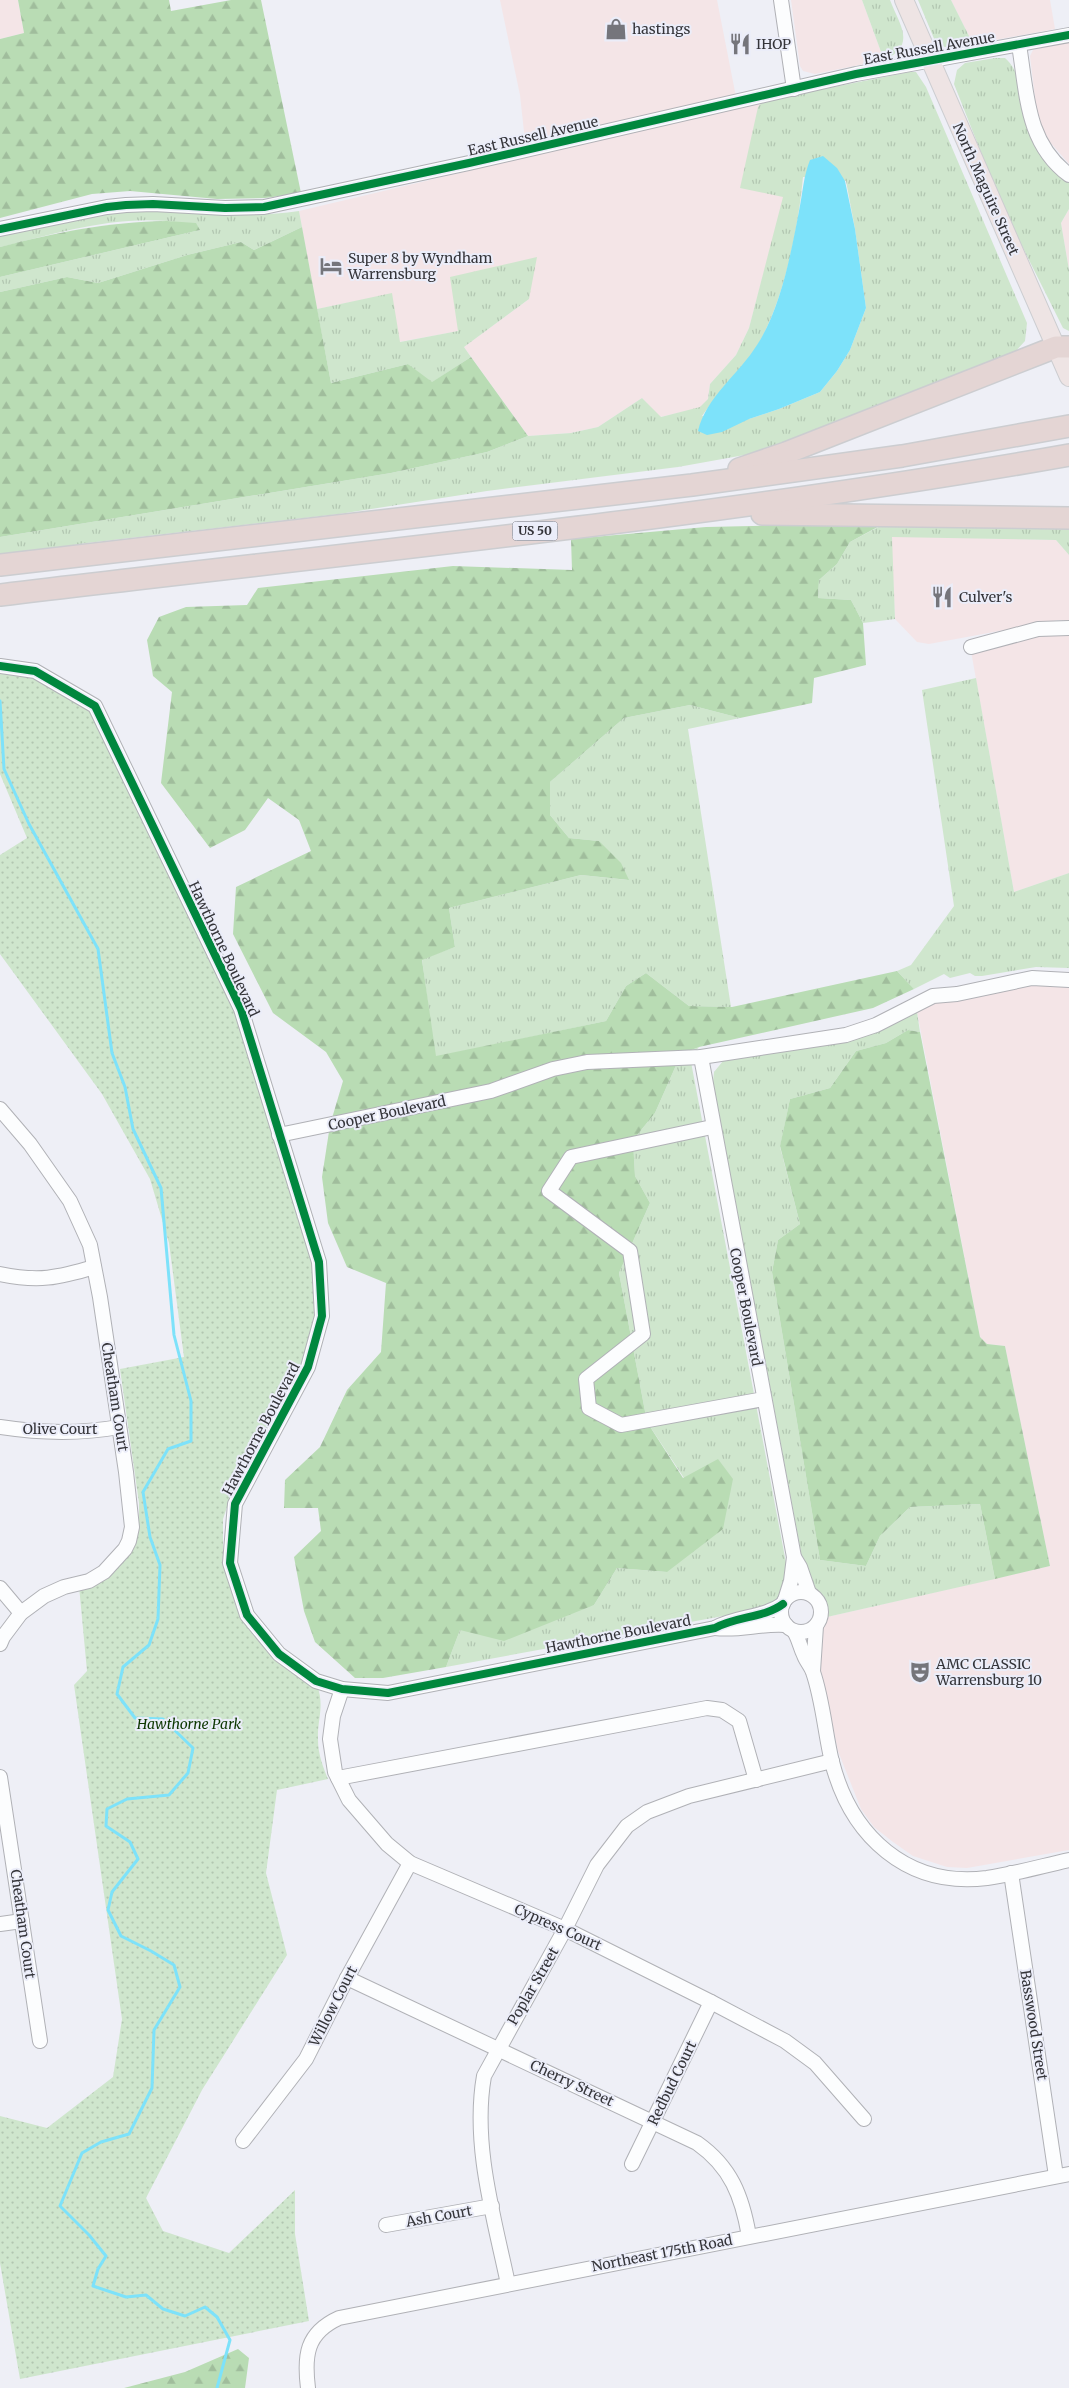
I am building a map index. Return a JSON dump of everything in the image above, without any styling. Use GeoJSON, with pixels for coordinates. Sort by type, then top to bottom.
{"type":"FeatureCollection","features":[{"type":"Feature","properties":{"kind":"highway"},"geometry":{"type":"LineString","coordinates":[[692,485],[786,453],[1062,347]]}},
{"type":"Feature","properties":{"kind":"highway","name":"US 50"},"geometry":{"type":"LineString","coordinates":[[0,564],[692,485],[902,456],[1069,426]]}},
{"type":"Feature","properties":{"kind":"highway","name":"US 50"},"geometry":{"type":"LineString","coordinates":[[0,595],[692,512],[922,481],[1069,455]]}},
{"type":"Feature","properties":{"kind":"highway"},"geometry":{"type":"LineString","coordinates":[[692,512],[1069,518]]}},
{"type":"Feature","properties":{"kind":"main road","name":"North Maguire Street"},"geometry":{"type":"LineString","coordinates":[[904,0],[930,62],[1062,347],[1069,377]]}},
{"type":"Feature","properties":{"kind":"street"},"geometry":{"type":"LineString","coordinates":[[781,0],[794,89]]}},
{"type":"Feature","properties":{"kind":"street","name":"East Russell Avenue"},"geometry":{"type":"LineString","coordinates":[[0,230],[107,207],[126,205],[154,204],[225,208],[264,207],[469,163],[913,62],[930,62],[1069,35]]}},
{"type":"Feature","properties":{"kind":"street"},"geometry":{"type":"LineString","coordinates":[[1019,44],[1030,119],[1040,144],[1060,168],[1069,175]]}},
{"type":"Feature","properties":{"kind":"street"},"geometry":{"type":"LineString","coordinates":[[971,647],[1038,629],[1069,628]]}},
{"type":"Feature","properties":{"kind":"street","name":"Hawthorne Boulevard"},"geometry":{"type":"LineString","coordinates":[[0,666],[35,671],[95,706],[241,1009],[319,1262],[322,1316],[308,1368],[235,1504],[230,1563],[246,1615],[279,1654],[316,1681],[342,1689],[388,1693],[715,1628],[731,1620],[770,1612],[784,1602]]}},
{"type":"Feature","properties":{"kind":"street","name":"Cooper Boulevard"},"geometry":{"type":"LineString","coordinates":[[279,1136],[491,1091],[553,1068],[587,1062],[701,1057],[846,1035],[876,1025],[933,996],[957,994],[1032,978],[1069,980]]}},
{"type":"Feature","properties":{"kind":"street","name":"Cooper Boulevard"},"geometry":{"type":"LineString","coordinates":[[701,1057],[712,1127],[794,1557],[792,1581],[784,1602]]}},
{"type":"Feature","properties":{"kind":"street","name":"Cheatham Court"},"geometry":{"type":"LineString","coordinates":[[0,1109],[30,1144],[70,1201],[90,1245],[119,1426],[131,1518],[129,1541],[116,1561],[104,1572],[89,1581],[64,1587],[44,1596],[21,1613],[2,1637],[0,1644]]}},
{"type":"Feature","properties":{"kind":"street"},"geometry":{"type":"LineString","coordinates":[[712,1127],[571,1157],[550,1191],[630,1251],[642,1334],[586,1379],[590,1408],[621,1425],[764,1399]]}},
{"type":"Feature","properties":{"kind":"street"},"geometry":{"type":"LineString","coordinates":[[0,1274],[21,1279],[45,1280],[94,1267]]}},
{"type":"Feature","properties":{"kind":"street","name":"Olive Court"},"geometry":{"type":"LineString","coordinates":[[0,1427],[70,1432],[95,1431],[119,1426]]}},
{"type":"Feature","properties":{"kind":"street","name":"Cooper Boulevard"},"geometry":{"type":"LineString","coordinates":[[794,1557],[800,1566],[809,1593]]}},
{"type":"Feature","properties":{"kind":"street"},"geometry":{"type":"LineString","coordinates":[[0,1588],[21,1613]]}},
{"type":"Feature","properties":{"kind":"street"},"geometry":{"type":"LineString","coordinates":[[813,1671],[781,1615],[784,1602],[796,1592],[809,1593],[819,1602],[822,1608],[822,1615],[816,1626],[813,1671],[832,1762],[841,1790],[851,1811],[879,1847],[896,1859],[922,1871],[943,1876],[986,1878],[1069,1860]]}},
{"type":"Feature","properties":{"kind":"street","name":"Hawthorne Boulevard"},"geometry":{"type":"LineString","coordinates":[[715,1628],[734,1630],[766,1624],[790,1628]]}},
{"type":"Feature","properties":{"kind":"street"},"geometry":{"type":"LineString","coordinates":[[790,1628],[806,1632],[816,1626]]}},
{"type":"Feature","properties":{"kind":"street","name":"Cypress Court"},"geometry":{"type":"LineString","coordinates":[[342,1689],[333,1716],[330,1739],[338,1778],[349,1800],[366,1822],[387,1844],[410,1863],[565,1929],[712,2002],[785,2041],[815,2063],[864,2118]]}},
{"type":"Feature","properties":{"kind":"street"},"geometry":{"type":"LineString","coordinates":[[338,1778],[707,1708],[722,1710],[739,1721],[756,1780]]}},
{"type":"Feature","properties":{"kind":"street","name":"Poplar Street"},"geometry":{"type":"LineString","coordinates":[[508,2284],[492,2206],[480,2125],[480,2099],[484,2076],[565,1929],[597,1865],[627,1826],[647,1812],[667,1804],[832,1762]]}},
{"type":"Feature","properties":{"kind":"street","name":"Cheatham Court"},"geometry":{"type":"LineString","coordinates":[[0,1777],[40,2041]]}},
{"type":"Feature","properties":{"kind":"street","name":"Willow Court"},"geometry":{"type":"LineString","coordinates":[[242,2141],[306,2060],[347,1978],[410,1863]]}},
{"type":"Feature","properties":{"kind":"street","name":"Basswood Street"},"geometry":{"type":"LineString","coordinates":[[1011,1873],[1063,2175]]}},
{"type":"Feature","properties":{"kind":"street"},"geometry":{"type":"LineString","coordinates":[[0,1924],[22,1920]]}},
{"type":"Feature","properties":{"kind":"street","name":"Cherry Street"},"geometry":{"type":"LineString","coordinates":[[347,1978],[684,2136],[713,2154],[728,2172],[738,2193],[749,2236]]}},
{"type":"Feature","properties":{"kind":"street","name":"Redbud Court"},"geometry":{"type":"LineString","coordinates":[[632,2164],[712,2002]]}},
{"type":"Feature","properties":{"kind":"street","name":"Northeast 175th Road"},"geometry":{"type":"LineString","coordinates":[[308,2388],[305,2368],[307,2352],[314,2339],[330,2322],[339,2318],[1063,2175]]}},
{"type":"Feature","properties":{"kind":"street","name":"Ash Court"},"geometry":{"type":"LineString","coordinates":[[386,2226],[492,2206]]}},
{"type":"Feature","properties":{"kind":"shaded area"},"geometry":{"type":"Polygon","coordinates":[[[0,0],[18,0],[24,33],[0,39],[0,0]]]}},
{"type":"Feature","properties":{"kind":"shaded area"},"geometry":{"type":"Polygon","coordinates":[[[500,0],[717,0],[737,102],[526,150],[520,95],[500,0]]]}},
{"type":"Feature","properties":{"kind":"shaded area"},"geometry":{"type":"Polygon","coordinates":[[[791,0],[862,0],[884,60],[815,74],[803,71],[800,66],[791,0]]]}},
{"type":"Feature","properties":{"kind":"shaded area"},"geometry":{"type":"Polygon","coordinates":[[[951,0],[1050,0],[1055,29],[973,44],[951,0]]]}},
{"type":"Feature","properties":{"kind":"shaded area"},"geometry":{"type":"Polygon","coordinates":[[[1069,42],[1069,164],[1050,142],[1037,115],[1030,56],[1033,50],[1069,42]]]}},
{"type":"Feature","properties":{"kind":"shaded area"},"geometry":{"type":"Polygon","coordinates":[[[763,101],[784,197],[749,328],[736,355],[710,384],[708,399],[700,408],[660,417],[642,398],[598,427],[571,433],[528,436],[464,347],[529,299],[459,331],[399,342],[391,294],[317,309],[299,211],[763,101]]]}},
{"type":"Feature","properties":{"kind":"shaded area"},"geometry":{"type":"Polygon","coordinates":[[[1069,209],[1069,270],[1061,223],[1069,209]]]}},
{"type":"Feature","properties":{"kind":"shaded area"},"geometry":{"type":"Polygon","coordinates":[[[891,536],[1056,540],[1069,555],[1069,621],[1058,620],[929,644],[917,642],[895,619],[891,536]]]}},
{"type":"Feature","properties":{"kind":"shaded area"},"geometry":{"type":"Polygon","coordinates":[[[1069,633],[1069,873],[1014,892],[971,651],[1031,636],[1069,633]]]}},
{"type":"Feature","properties":{"kind":"shaded area"},"geometry":{"type":"Polygon","coordinates":[[[1046,984],[1069,985],[1069,1850],[967,1868],[947,1867],[913,1856],[874,1827],[861,1809],[838,1751],[818,1656],[822,1627],[827,1617],[1050,1566],[1005,1346],[987,1344],[980,1337],[917,1012],[936,1003],[983,992],[1046,984]]]}},
{"type":"Feature","properties":{"kind":"green space"},"geometry":{"type":"Polygon","coordinates":[[[18,0],[169,0],[171,11],[231,0],[261,0],[301,193],[265,198],[217,199],[130,191],[92,194],[0,218],[0,39],[24,33],[18,0]]]}},
{"type":"Feature","properties":{"kind":"green space"},"geometry":{"type":"Polygon","coordinates":[[[862,0],[890,0],[901,26],[903,41],[900,48],[884,60],[862,0]]]}},
{"type":"Feature","properties":{"kind":"green space"},"geometry":{"type":"Polygon","coordinates":[[[918,0],[951,0],[973,44],[948,47],[935,41],[918,0]]]}},
{"type":"Feature","properties":{"kind":"green space"},"geometry":{"type":"Polygon","coordinates":[[[1005,58],[1011,64],[1017,78],[1025,120],[1032,138],[1054,170],[1069,183],[1069,209],[1061,223],[1069,270],[1069,331],[1063,328],[1003,208],[954,84],[957,70],[965,63],[1005,58]]]}},
{"type":"Feature","properties":{"kind":"green space"},"geometry":{"type":"Polygon","coordinates":[[[916,72],[926,87],[1027,323],[1025,341],[1014,353],[767,451],[678,467],[487,491],[339,514],[87,543],[0,556],[0,537],[391,473],[487,452],[528,436],[571,433],[598,427],[642,398],[661,417],[700,407],[708,399],[710,384],[736,355],[749,328],[783,197],[740,188],[758,107],[763,101],[916,72]],[[803,177],[798,219],[789,262],[768,325],[753,353],[702,416],[749,419],[820,392],[837,371],[850,350],[866,308],[846,181],[803,177]]]}},
{"type":"Feature","properties":{"kind":"green space"},"geometry":{"type":"Polygon","coordinates":[[[134,209],[237,215],[299,211],[302,227],[254,250],[241,242],[187,255],[98,283],[67,277],[0,292],[0,277],[200,230],[167,221],[125,221],[83,227],[0,247],[0,236],[84,216],[134,209]]]}},
{"type":"Feature","properties":{"kind":"green space"},"geometry":{"type":"Polygon","coordinates":[[[167,221],[196,223],[200,230],[0,277],[0,247],[83,229],[123,223],[167,221]]]}},
{"type":"Feature","properties":{"kind":"green space"},"geometry":{"type":"Polygon","coordinates":[[[302,227],[331,383],[408,364],[432,382],[471,357],[528,436],[487,452],[391,473],[0,537],[0,292],[67,277],[98,283],[187,255],[241,242],[254,250],[302,227]]]}},
{"type":"Feature","properties":{"kind":"green space"},"geometry":{"type":"Polygon","coordinates":[[[537,257],[529,299],[464,347],[471,357],[431,383],[408,364],[331,383],[317,309],[392,293],[400,342],[458,331],[450,277],[537,257]]]}},
{"type":"Feature","properties":{"kind":"green space"},"geometry":{"type":"Polygon","coordinates":[[[885,523],[850,542],[837,564],[819,580],[818,598],[851,600],[863,623],[866,665],[814,678],[812,703],[740,718],[690,705],[624,718],[550,782],[550,815],[569,838],[599,841],[621,863],[629,880],[581,875],[449,908],[455,947],[422,960],[436,1056],[606,1021],[626,986],[646,973],[689,1006],[732,1007],[897,971],[914,989],[873,1008],[699,1047],[681,1054],[655,1113],[633,1140],[635,1176],[650,1203],[619,1273],[647,1422],[683,1478],[718,1459],[733,1479],[723,1529],[667,1572],[617,1568],[594,1605],[504,1641],[460,1630],[446,1667],[383,1678],[355,1678],[315,1642],[304,1611],[294,1557],[321,1531],[318,1508],[284,1508],[285,1480],[320,1447],[347,1390],[381,1352],[386,1283],[347,1267],[328,1223],[322,1177],[330,1125],[343,1081],[326,1052],[273,1013],[233,934],[236,887],[311,851],[299,820],[268,798],[245,830],[210,848],[161,783],[172,692],[153,676],[147,640],[159,617],[186,607],[247,605],[258,588],[453,566],[572,570],[571,539],[706,527],[885,523]]]}},
{"type":"Feature","properties":{"kind":"green space"},"geometry":{"type":"Polygon","coordinates":[[[884,524],[1069,524],[1069,555],[1056,540],[892,537],[895,619],[863,623],[851,600],[818,598],[819,580],[837,564],[850,542],[884,524]]]}},
{"type":"Feature","properties":{"kind":"green space","name":"Hawthorne Park"},"geometry":{"type":"Polygon","coordinates":[[[0,674],[31,675],[87,705],[244,1023],[318,1281],[317,1329],[293,1386],[233,1489],[223,1519],[223,1550],[228,1579],[236,1607],[252,1632],[272,1655],[293,1673],[317,1685],[321,1707],[318,1745],[328,1779],[277,1790],[266,1873],[287,1955],[202,2090],[146,2198],[163,2231],[229,2253],[295,2190],[295,2234],[309,2321],[20,2379],[0,2263],[0,2116],[47,2128],[113,2077],[122,2019],[74,1685],[87,1671],[79,1586],[135,1540],[139,1524],[139,1503],[120,1369],[184,1357],[169,1243],[150,1179],[102,1094],[0,954],[0,855],[27,838],[0,774],[0,674]]]}},
{"type":"Feature","properties":{"kind":"green space"},"geometry":{"type":"Polygon","coordinates":[[[976,678],[1014,892],[1069,873],[1069,968],[1036,967],[982,976],[975,976],[970,973],[950,978],[944,974],[914,989],[897,971],[911,965],[954,906],[922,690],[976,678]]]}},
{"type":"Feature","properties":{"kind":"green space"},"geometry":{"type":"Polygon","coordinates":[[[690,705],[740,718],[688,729],[731,1007],[689,1006],[646,973],[626,986],[606,1021],[435,1057],[422,959],[455,947],[449,908],[581,875],[628,880],[599,841],[569,838],[550,815],[550,782],[624,718],[690,705]]]}},
{"type":"Feature","properties":{"kind":"green space"},"geometry":{"type":"Polygon","coordinates":[[[917,1012],[920,1032],[908,1030],[886,1043],[856,1051],[830,1088],[790,1099],[780,1147],[800,1224],[778,1240],[772,1272],[820,1560],[866,1566],[880,1536],[910,1507],[980,1504],[995,1579],[827,1617],[825,1602],[811,1582],[802,1558],[713,1082],[714,1072],[723,1061],[823,1043],[917,1012]]]}},
{"type":"Feature","properties":{"kind":"green space"},"geometry":{"type":"Polygon","coordinates":[[[908,1030],[920,1032],[980,1337],[987,1344],[1005,1346],[1050,1566],[995,1579],[980,1504],[910,1507],[880,1536],[866,1566],[820,1560],[772,1272],[778,1240],[800,1224],[780,1146],[790,1099],[830,1088],[856,1051],[886,1043],[908,1030]]]}},
{"type":"Feature","properties":{"kind":"green space"},"geometry":{"type":"Polygon","coordinates":[[[699,1047],[693,1054],[691,1062],[787,1568],[783,1588],[777,1600],[745,1612],[446,1667],[460,1630],[594,1605],[617,1568],[667,1572],[684,1478],[647,1422],[619,1273],[650,1203],[635,1176],[633,1140],[655,1113],[681,1054],[699,1047]]]}},
{"type":"Feature","properties":{"kind":"green space"},"geometry":{"type":"Polygon","coordinates":[[[238,2349],[249,2358],[245,2388],[124,2388],[185,2372],[238,2349]]]}},
{"type":"Feature","properties":{"kind":"water"},"geometry":{"type":"Polygon","coordinates":[[[823,156],[837,168],[845,181],[855,229],[866,308],[850,350],[837,371],[820,392],[749,419],[722,432],[707,435],[698,431],[708,407],[715,396],[750,356],[773,314],[789,262],[804,179],[810,160],[823,156]]]}},
{"type":"Feature","properties":{"kind":"waterway"},"geometry":{"type":"LineString","coordinates":[[0,701],[4,769],[29,824],[98,949],[112,1053],[125,1087],[133,1129],[161,1188],[174,1335],[191,1401],[191,1441],[168,1449],[143,1492],[150,1537],[160,1565],[158,1619],[149,1645],[123,1667],[117,1694],[135,1718],[163,1719],[193,1748],[188,1773],[169,1795],[127,1799],[107,1809],[106,1826],[130,1842],[138,1859],[112,1892],[108,1910],[121,1936],[174,1965],[180,1987],[154,2030],[152,2088],[129,2134],[101,2142],[82,2153],[60,2206],[89,2235],[106,2256],[98,2269],[93,2286],[126,2297],[146,2295],[163,2309],[185,2316],[205,2307],[217,2317],[230,2340],[217,2388]]}},
{"type":"Feature","properties":{"kind":"cycle path"},"geometry":{"type":"LineString","coordinates":[[0,229],[107,207],[126,205],[153,204],[225,208],[264,207],[469,163],[856,74],[1069,35]]}},
{"type":"Feature","properties":{"kind":"cycle path"},"geometry":{"type":"LineString","coordinates":[[0,666],[35,671],[95,706],[241,1009],[319,1262],[322,1316],[308,1367],[235,1504],[230,1563],[247,1615],[279,1654],[316,1681],[342,1689],[388,1693],[715,1628],[732,1621],[759,1615],[776,1609],[783,1604]]}},
{"type":"Feature","properties":{"kind":"place","name":"hastings"},"geometry":{"type":"Point","coordinates":[616,29]}},
{"type":"Feature","properties":{"kind":"place","name":"IHOP"},"geometry":{"type":"Point","coordinates":[740,44]}},
{"type":"Feature","properties":{"kind":"place","name":"Super 8 by Wyndham Warrensburg"},"geometry":{"type":"Point","coordinates":[331,266]}},
{"type":"Feature","properties":{"kind":"place","name":"Culver's"},"geometry":{"type":"Point","coordinates":[942,597]}},
{"type":"Feature","properties":{"kind":"place","name":"AMC CLASSIC Warrensburg 10"},"geometry":{"type":"Point","coordinates":[920,1672]}}]}
